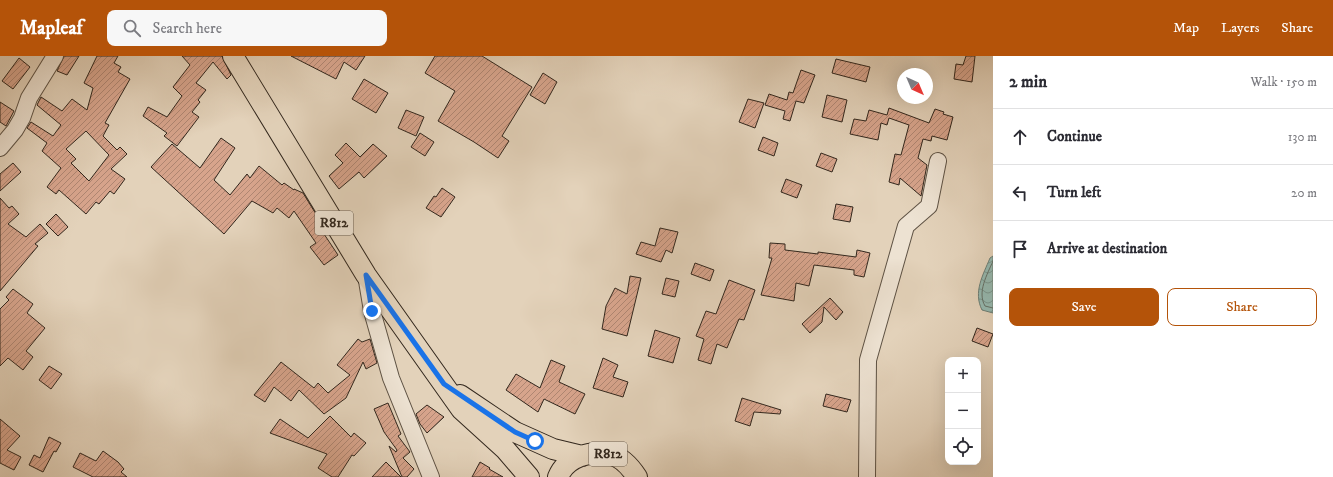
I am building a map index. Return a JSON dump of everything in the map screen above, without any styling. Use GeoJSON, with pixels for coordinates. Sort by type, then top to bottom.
{"type":"FeatureCollection","features":[{"type":"Feature","properties":{"kind":"main road","name":"R812"},"geometry":{"type":"LineString","coordinates":[[233,56],[366,275],[461,409],[505,450],[529,477]]}},
{"type":"Feature","properties":{"kind":"main road","name":"R812"},"geometry":{"type":"LineString","coordinates":[[444,384],[515,432],[553,449],[582,456]]}},
{"type":"Feature","properties":{"kind":"main road","name":"R812"},"geometry":{"type":"LineString","coordinates":[[558,477],[560,472],[572,461],[593,452],[612,455],[629,465],[637,477]]}},
{"type":"Feature","properties":{"kind":"street"},"geometry":{"type":"LineString","coordinates":[[0,148],[15,130],[22,118],[29,98],[55,56]]}},
{"type":"Feature","properties":{"kind":"street"},"geometry":{"type":"LineString","coordinates":[[867,477],[868,360],[906,226],[929,206],[938,161]]}},
{"type":"Feature","properties":{"kind":"street"},"geometry":{"type":"LineString","coordinates":[[366,275],[372,311],[391,378],[431,477]]}},
{"type":"Feature","properties":{"kind":"water"},"geometry":{"type":"Polygon","coordinates":[[[993,256],[993,313],[982,310],[978,297],[982,277],[990,258],[993,256]]]}},
{"type":"Feature","properties":{"kind":"building"},"geometry":{"type":"Polygon","coordinates":[[[64,56],[79,56],[67,75],[57,71],[64,56]]]}},
{"type":"Feature","properties":{"kind":"building"},"geometry":{"type":"Polygon","coordinates":[[[97,56],[118,56],[114,63],[121,67],[118,72],[130,79],[105,123],[109,125],[103,136],[117,150],[120,147],[127,154],[111,169],[125,179],[114,194],[110,191],[99,204],[96,202],[86,214],[59,190],[56,194],[47,187],[61,168],[42,151],[47,143],[27,128],[31,122],[53,136],[61,125],[37,105],[41,97],[62,111],[72,99],[87,110],[93,88],[84,83],[97,56]],[[86,131],[66,149],[76,159],[71,163],[89,181],[109,155],[86,131]]]}},
{"type":"Feature","properties":{"kind":"building"},"geometry":{"type":"Polygon","coordinates":[[[182,56],[222,56],[231,75],[227,79],[213,62],[196,83],[206,90],[198,100],[200,102],[192,112],[199,117],[177,146],[164,136],[167,133],[143,116],[148,107],[167,117],[182,96],[173,87],[190,65],[182,56]]]}},
{"type":"Feature","properties":{"kind":"building"},"geometry":{"type":"Polygon","coordinates":[[[291,56],[365,56],[356,70],[344,62],[336,79],[291,56]]]}},
{"type":"Feature","properties":{"kind":"building"},"geometry":{"type":"Polygon","coordinates":[[[435,56],[482,56],[532,87],[502,136],[509,141],[498,158],[438,121],[455,91],[425,73],[435,56]]]}},
{"type":"Feature","properties":{"kind":"building"},"geometry":{"type":"Polygon","coordinates":[[[966,56],[975,56],[972,82],[954,79],[956,64],[963,65],[966,56]]]}},
{"type":"Feature","properties":{"kind":"building"},"geometry":{"type":"Polygon","coordinates":[[[19,58],[30,67],[13,89],[2,81],[19,58]]]}},
{"type":"Feature","properties":{"kind":"building"},"geometry":{"type":"Polygon","coordinates":[[[836,59],[870,67],[866,82],[832,73],[836,59]]]}},
{"type":"Feature","properties":{"kind":"building"},"geometry":{"type":"Polygon","coordinates":[[[801,70],[815,75],[804,103],[796,101],[790,121],[783,119],[785,111],[765,105],[769,94],[787,100],[789,92],[793,93],[801,70]]]}},
{"type":"Feature","properties":{"kind":"building"},"geometry":{"type":"Polygon","coordinates":[[[543,73],[557,82],[545,104],[530,95],[543,73]]]}},
{"type":"Feature","properties":{"kind":"building"},"geometry":{"type":"Polygon","coordinates":[[[364,79],[388,93],[376,113],[352,99],[364,79]]]}},
{"type":"Feature","properties":{"kind":"building"},"geometry":{"type":"Polygon","coordinates":[[[827,95],[847,100],[842,122],[822,117],[827,95]]]}},
{"type":"Feature","properties":{"kind":"building"},"geometry":{"type":"Polygon","coordinates":[[[748,99],[764,103],[755,128],[739,122],[748,99]]]}},
{"type":"Feature","properties":{"kind":"building"},"geometry":{"type":"Polygon","coordinates":[[[0,102],[14,111],[6,126],[0,122],[0,102]]]}},
{"type":"Feature","properties":{"kind":"building"},"geometry":{"type":"Polygon","coordinates":[[[889,108],[929,123],[935,109],[944,112],[943,114],[953,117],[947,140],[932,136],[931,141],[923,139],[918,158],[927,165],[921,196],[900,178],[899,185],[889,182],[895,154],[901,155],[909,125],[889,118],[887,125],[881,123],[878,140],[850,134],[854,119],[866,121],[869,110],[887,115],[889,108]]]}},
{"type":"Feature","properties":{"kind":"building"},"geometry":{"type":"Polygon","coordinates":[[[406,110],[424,117],[416,136],[398,128],[406,110]]]}},
{"type":"Feature","properties":{"kind":"building"},"geometry":{"type":"Polygon","coordinates":[[[420,133],[434,142],[425,156],[411,147],[420,133]]]}},
{"type":"Feature","properties":{"kind":"building"},"geometry":{"type":"Polygon","coordinates":[[[763,137],[778,143],[774,156],[758,150],[763,137]]]}},
{"type":"Feature","properties":{"kind":"building"},"geometry":{"type":"Polygon","coordinates":[[[221,138],[235,148],[214,180],[230,195],[247,174],[250,178],[259,166],[282,185],[284,183],[294,190],[303,193],[327,232],[324,234],[338,255],[324,265],[310,247],[316,243],[294,211],[289,218],[277,208],[273,213],[252,201],[224,234],[151,167],[172,144],[200,168],[221,138]]]}},
{"type":"Feature","properties":{"kind":"building"},"geometry":{"type":"Polygon","coordinates":[[[346,143],[360,157],[373,144],[387,156],[364,178],[359,172],[339,189],[329,176],[343,163],[335,155],[346,143]]]}},
{"type":"Feature","properties":{"kind":"building"},"geometry":{"type":"Polygon","coordinates":[[[821,153],[837,159],[832,172],[816,166],[821,153]]]}},
{"type":"Feature","properties":{"kind":"building"},"geometry":{"type":"Polygon","coordinates":[[[13,163],[21,172],[0,191],[0,174],[13,163]]]}},
{"type":"Feature","properties":{"kind":"building"},"geometry":{"type":"Polygon","coordinates":[[[786,179],[802,185],[797,198],[781,192],[786,179]]]}},
{"type":"Feature","properties":{"kind":"building"},"geometry":{"type":"Polygon","coordinates":[[[442,188],[455,197],[441,217],[426,208],[434,196],[436,197],[442,188]]]}},
{"type":"Feature","properties":{"kind":"building"},"geometry":{"type":"Polygon","coordinates":[[[0,198],[9,208],[12,206],[19,214],[8,224],[26,237],[40,224],[48,233],[35,244],[38,246],[0,291],[0,198]]]}},
{"type":"Feature","properties":{"kind":"building"},"geometry":{"type":"Polygon","coordinates":[[[836,204],[853,207],[850,222],[833,219],[836,204]]]}},
{"type":"Feature","properties":{"kind":"building"},"geometry":{"type":"Polygon","coordinates":[[[56,214],[68,227],[58,236],[46,224],[56,214]]]}},
{"type":"Feature","properties":{"kind":"building"},"geometry":{"type":"Polygon","coordinates":[[[660,228],[678,232],[672,253],[666,250],[661,262],[636,254],[641,242],[655,246],[660,228]]]}},
{"type":"Feature","properties":{"kind":"building"},"geometry":{"type":"Polygon","coordinates":[[[770,243],[785,244],[785,250],[818,254],[818,252],[856,257],[857,250],[870,253],[864,277],[854,275],[854,270],[814,265],[809,286],[796,283],[794,301],[761,295],[772,258],[769,258],[770,243]]]}},
{"type":"Feature","properties":{"kind":"building"},"geometry":{"type":"Polygon","coordinates":[[[695,263],[714,270],[710,281],[691,274],[695,263]]]}},
{"type":"Feature","properties":{"kind":"building"},"geometry":{"type":"Polygon","coordinates":[[[630,276],[641,278],[627,336],[602,329],[606,306],[615,288],[627,294],[630,276]]]}},
{"type":"Feature","properties":{"kind":"building"},"geometry":{"type":"Polygon","coordinates":[[[666,278],[679,281],[675,297],[662,294],[666,278]]]}},
{"type":"Feature","properties":{"kind":"building"},"geometry":{"type":"Polygon","coordinates":[[[729,280],[755,290],[744,320],[739,319],[727,348],[717,344],[711,364],[698,360],[704,339],[696,336],[706,311],[716,314],[729,280]]]}},
{"type":"Feature","properties":{"kind":"building"},"geometry":{"type":"Polygon","coordinates":[[[13,289],[33,304],[27,313],[45,328],[26,351],[33,357],[23,370],[8,358],[0,366],[0,309],[9,300],[6,297],[13,289]]]}},
{"type":"Feature","properties":{"kind":"building"},"geometry":{"type":"Polygon","coordinates":[[[830,298],[843,312],[836,320],[824,307],[822,322],[810,333],[802,324],[830,298]]]}},
{"type":"Feature","properties":{"kind":"building"},"geometry":{"type":"Polygon","coordinates":[[[977,328],[993,334],[988,347],[972,341],[977,328]]]}},
{"type":"Feature","properties":{"kind":"building"},"geometry":{"type":"Polygon","coordinates":[[[655,330],[680,338],[673,363],[648,356],[655,330]]]}},
{"type":"Feature","properties":{"kind":"building"},"geometry":{"type":"Polygon","coordinates":[[[358,339],[362,342],[370,339],[377,363],[366,369],[363,362],[346,398],[324,414],[299,390],[291,401],[274,387],[265,402],[254,395],[281,362],[314,388],[318,383],[328,393],[350,375],[337,365],[358,339]]]}},
{"type":"Feature","properties":{"kind":"building"},"geometry":{"type":"Polygon","coordinates":[[[603,358],[618,365],[613,377],[628,382],[623,397],[593,388],[603,358]]]}},
{"type":"Feature","properties":{"kind":"building"},"geometry":{"type":"Polygon","coordinates":[[[551,360],[565,366],[559,382],[585,394],[575,414],[544,399],[538,412],[506,390],[516,374],[540,388],[551,360]]]}},
{"type":"Feature","properties":{"kind":"building"},"geometry":{"type":"Polygon","coordinates":[[[49,366],[62,374],[51,389],[39,380],[49,366]]]}},
{"type":"Feature","properties":{"kind":"building"},"geometry":{"type":"Polygon","coordinates":[[[826,394],[851,400],[847,412],[823,406],[826,394]]]}},
{"type":"Feature","properties":{"kind":"building"},"geometry":{"type":"Polygon","coordinates":[[[742,398],[781,410],[780,414],[754,412],[750,426],[735,421],[742,398]]]}},
{"type":"Feature","properties":{"kind":"building"},"geometry":{"type":"Polygon","coordinates":[[[388,403],[401,434],[398,436],[410,452],[403,458],[414,469],[407,477],[402,477],[389,446],[396,452],[397,450],[384,432],[374,409],[388,403]]]}},
{"type":"Feature","properties":{"kind":"building"},"geometry":{"type":"Polygon","coordinates":[[[427,405],[444,417],[427,433],[420,424],[416,414],[427,405]]]}},
{"type":"Feature","properties":{"kind":"building"},"geometry":{"type":"Polygon","coordinates":[[[330,416],[351,437],[354,433],[366,443],[354,456],[352,455],[338,477],[332,477],[318,468],[327,454],[270,433],[280,419],[308,438],[330,416]]]}},
{"type":"Feature","properties":{"kind":"building"},"geometry":{"type":"Polygon","coordinates":[[[0,419],[20,436],[7,450],[21,457],[14,470],[0,463],[0,419]]]}},
{"type":"Feature","properties":{"kind":"building"},"geometry":{"type":"Polygon","coordinates":[[[49,437],[61,443],[56,452],[54,451],[43,472],[29,465],[34,455],[40,458],[49,437]]]}},
{"type":"Feature","properties":{"kind":"building"},"geometry":{"type":"Polygon","coordinates":[[[103,451],[118,462],[124,469],[121,472],[127,477],[93,477],[73,467],[80,453],[96,461],[103,451]]]}},
{"type":"Feature","properties":{"kind":"building"},"geometry":{"type":"Polygon","coordinates":[[[386,462],[401,477],[372,477],[386,462]]]}},
{"type":"Feature","properties":{"kind":"building"},"geometry":{"type":"Polygon","coordinates":[[[480,462],[490,468],[489,469],[503,477],[472,477],[480,462]]]}},
{"type":"Feature","properties":{"kind":"route"},"geometry":{"type":"LineString","coordinates":[[372,311],[366,275],[444,384],[515,432],[535,441]]}}]}
